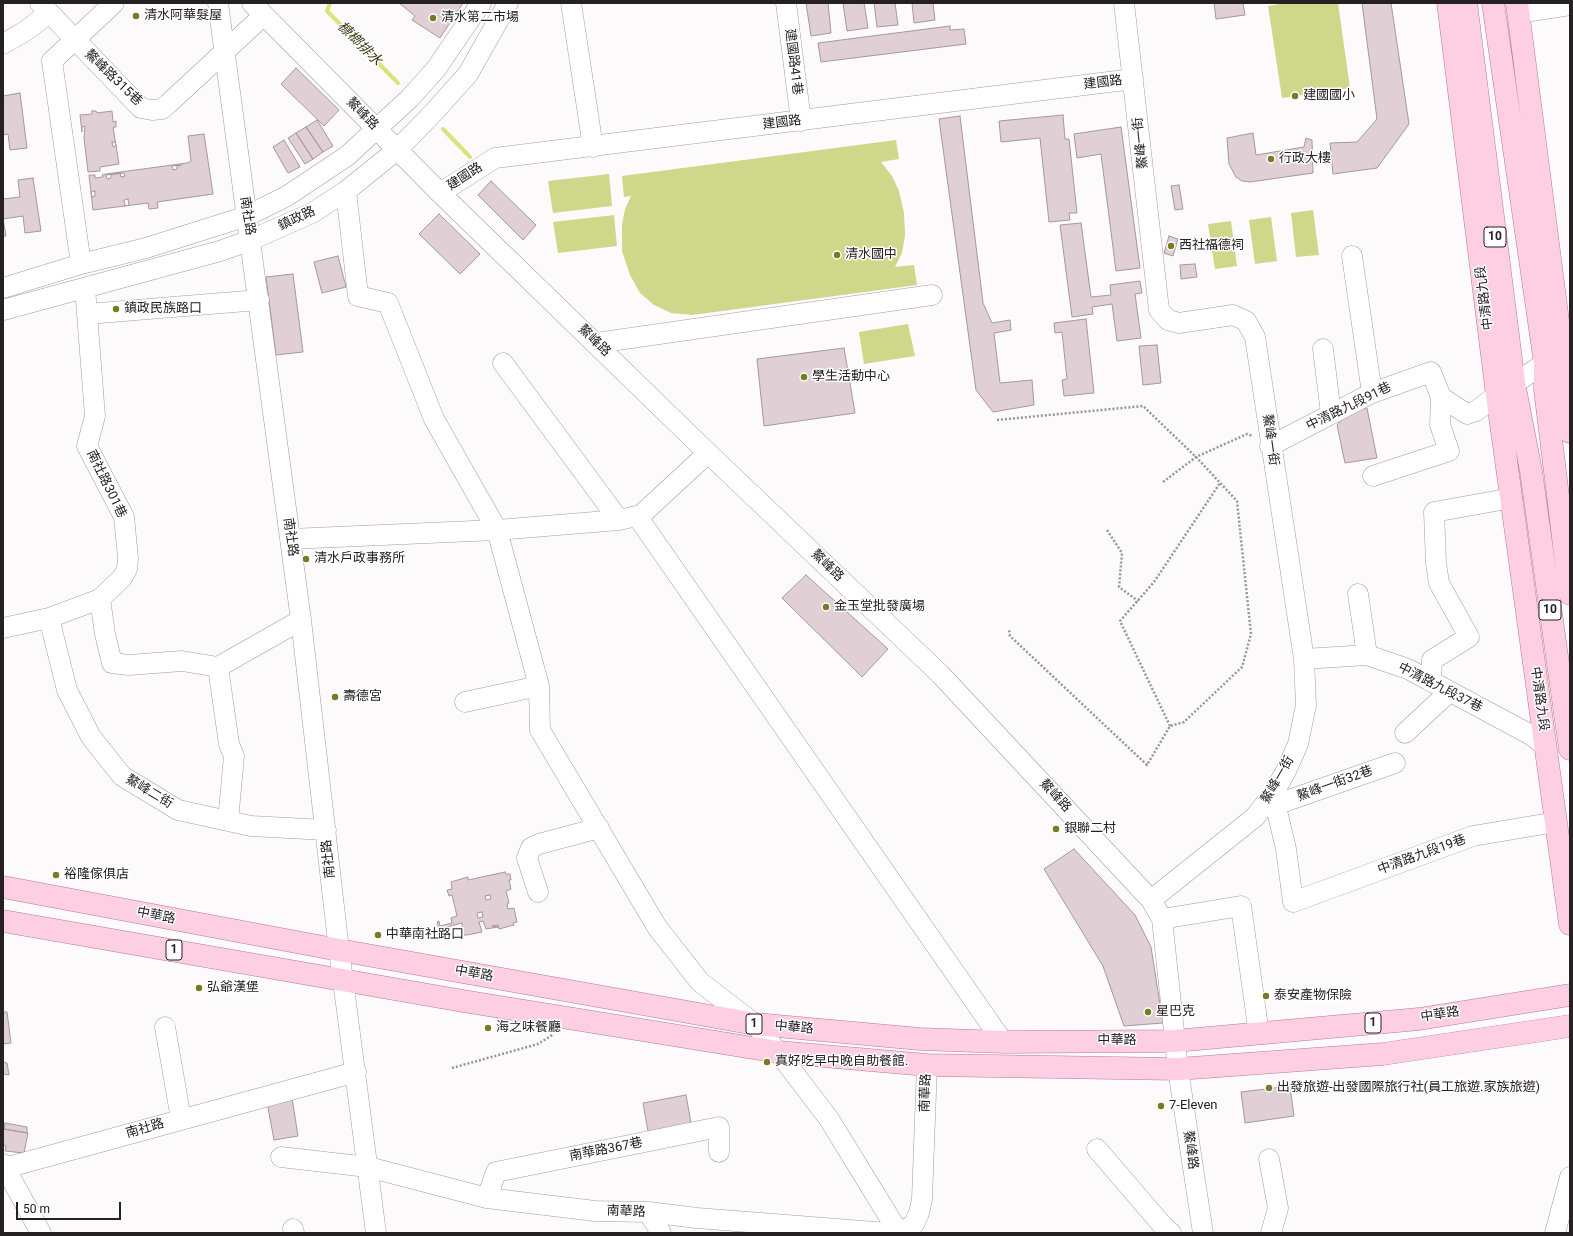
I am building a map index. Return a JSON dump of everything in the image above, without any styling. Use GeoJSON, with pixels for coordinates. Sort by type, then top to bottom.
{"type":"FeatureCollection","features":[{"type":"Feature","properties":{"kind":"main road","name":"中清路九段"},"geometry":{"type":"LineString","coordinates":[[1448,3],[1506,389],[1531,471],[1570,749]]}},
{"type":"Feature","properties":{"kind":"main road","name":"中清路九段"},"geometry":{"type":"LineString","coordinates":[[1466,3],[1506,389],[1509,474],[1570,924]]}},
{"type":"Feature","properties":{"kind":"main road","name":"10"},"geometry":{"type":"LineString","coordinates":[[1494,3],[1559,355],[1545,390],[1570,594]]}},
{"type":"Feature","properties":{"kind":"main road"},"geometry":{"type":"LineString","coordinates":[[1518,8],[1570,441]]}},
{"type":"Feature","properties":{"kind":"main road"},"geometry":{"type":"LineString","coordinates":[[1559,355],[1570,432]]}},
{"type":"Feature","properties":{"kind":"main road","name":"中華路"},"geometry":{"type":"LineString","coordinates":[[3,887],[339,950],[755,1024],[920,1039],[1003,1042],[1176,1041],[1419,1019],[1570,995]]}},
{"type":"Feature","properties":{"kind":"main road","name":"中華路"},"geometry":{"type":"LineString","coordinates":[[3,921],[579,1020],[778,1052],[927,1065],[1178,1069],[1382,1054],[1570,1026]]}},
{"type":"Feature","properties":{"kind":"street"},"geometry":{"type":"LineString","coordinates":[[81,264],[52,61],[114,3]]}},
{"type":"Feature","properties":{"kind":"street","name":"南社路"},"geometry":{"type":"LineString","coordinates":[[218,3],[301,620],[339,950],[376,1233]]}},
{"type":"Feature","properties":{"kind":"street","name":"鎮政路"},"geometry":{"type":"LineString","coordinates":[[3,288],[81,264],[146,248],[247,216],[287,196],[347,156],[410,98],[436,68],[481,3]]}},
{"type":"Feature","properties":{"kind":"street","name":"鎮政路"},"geometry":{"type":"LineString","coordinates":[[3,310],[220,251],[251,240],[312,213],[346,191],[397,150],[468,74],[508,3]]}},
{"type":"Feature","properties":{"kind":"street"},"geometry":{"type":"LineString","coordinates":[[571,3],[593,147]]}},
{"type":"Feature","properties":{"kind":"street","name":"建國路41巷"},"geometry":{"type":"LineString","coordinates":[[786,3],[801,121]]}},
{"type":"Feature","properties":{"kind":"street","name":"鰲峰一街"},"geometry":{"type":"LineString","coordinates":[[1124,3],[1159,310],[1168,320],[1179,323],[1234,315],[1246,321],[1255,337],[1270,446],[1304,659],[1306,705],[1298,744],[1274,800],[1255,817],[1151,900]]}},
{"type":"Feature","properties":{"kind":"street"},"geometry":{"type":"LineString","coordinates":[[1518,8],[1570,5]]}},
{"type":"Feature","properties":{"kind":"street"},"geometry":{"type":"LineString","coordinates":[[3,44],[27,30],[45,8]]}},
{"type":"Feature","properties":{"kind":"street","name":"鰲峰路315巷"},"geometry":{"type":"LineString","coordinates":[[45,8],[74,40],[141,108],[152,110],[162,108],[168,104],[225,52],[258,9]]}},
{"type":"Feature","properties":{"kind":"street","name":"鰲峰路"},"geometry":{"type":"LineString","coordinates":[[258,9],[440,193],[708,453],[940,674],[1151,900],[1162,919],[1178,1069],[1203,1233]]}},
{"type":"Feature","properties":{"kind":"street","name":"建國路"},"geometry":{"type":"LineString","coordinates":[[440,193],[495,158],[1133,79]]}},
{"type":"Feature","properties":{"kind":"street"},"geometry":{"type":"LineString","coordinates":[[346,191],[358,296],[388,303],[434,419],[497,530],[539,686],[540,730],[657,927],[700,982],[755,1024],[778,1052],[829,1119],[900,1233]]}},
{"type":"Feature","properties":{"kind":"street"},"geometry":{"type":"LineString","coordinates":[[1352,256],[1372,393]]}},
{"type":"Feature","properties":{"kind":"street","name":"南社路301巷"},"geometry":{"type":"LineString","coordinates":[[85,288],[95,416],[88,446],[124,517],[128,558],[127,569],[122,578],[100,599]]}},
{"type":"Feature","properties":{"kind":"street"},"geometry":{"type":"LineString","coordinates":[[596,343],[932,295]]}},
{"type":"Feature","properties":{"kind":"street"},"geometry":{"type":"LineString","coordinates":[[87,314],[259,300]]}},
{"type":"Feature","properties":{"kind":"street"},"geometry":{"type":"LineString","coordinates":[[1323,349],[1331,414]]}},
{"type":"Feature","properties":{"kind":"street"},"geometry":{"type":"LineString","coordinates":[[1441,397],[1467,414],[1476,411],[1506,389],[1559,355]]}},
{"type":"Feature","properties":{"kind":"street"},"geometry":{"type":"LineString","coordinates":[[503,364],[628,518],[1003,1042]]}},
{"type":"Feature","properties":{"kind":"street","name":"中清路九段91巷"},"geometry":{"type":"LineString","coordinates":[[1270,446],[1372,393],[1431,372],[1441,397]]}},
{"type":"Feature","properties":{"kind":"street"},"geometry":{"type":"LineString","coordinates":[[1373,476],[1448,451],[1440,425],[1441,397]]}},
{"type":"Feature","properties":{"kind":"street"},"geometry":{"type":"LineString","coordinates":[[290,539],[497,530],[628,518],[641,515],[658,501],[708,453]]}},
{"type":"Feature","properties":{"kind":"street"},"geometry":{"type":"LineString","coordinates":[[1431,682],[1432,660],[1469,637],[1439,583],[1436,563],[1434,512],[1512,498]]}},
{"type":"Feature","properties":{"kind":"street"},"geometry":{"type":"LineString","coordinates":[[1358,594],[1367,654]]}},
{"type":"Feature","properties":{"kind":"street"},"geometry":{"type":"LineString","coordinates":[[3,628],[49,618],[100,599],[105,634],[112,663],[129,665],[182,661],[218,667],[301,620]]}},
{"type":"Feature","properties":{"kind":"street","name":"鰲峰二街"},"geometry":{"type":"LineString","coordinates":[[49,618],[67,690],[91,737],[122,776],[178,810],[250,826],[326,830]]}},
{"type":"Feature","properties":{"kind":"street","name":"中清路九段37巷"},"geometry":{"type":"LineString","coordinates":[[1304,659],[1367,654],[1408,669],[1531,735],[1545,746]]}},
{"type":"Feature","properties":{"kind":"street"},"geometry":{"type":"LineString","coordinates":[[218,667],[229,744],[234,756],[228,821]]}},
{"type":"Feature","properties":{"kind":"street"},"geometry":{"type":"LineString","coordinates":[[465,702],[539,686]]}},
{"type":"Feature","properties":{"kind":"street"},"geometry":{"type":"LineString","coordinates":[[1405,733],[1449,692]]}},
{"type":"Feature","properties":{"kind":"street","name":"鰲峰一街32巷"},"geometry":{"type":"LineString","coordinates":[[1274,800],[1395,763]]}},
{"type":"Feature","properties":{"kind":"street","name":"中清路九段19巷"},"geometry":{"type":"LineString","coordinates":[[1274,800],[1286,849],[1293,902],[1474,836],[1556,822]]}},
{"type":"Feature","properties":{"kind":"street"},"geometry":{"type":"LineString","coordinates":[[538,892],[526,858],[531,848],[539,844],[599,828]]}},
{"type":"Feature","properties":{"kind":"street"},"geometry":{"type":"LineString","coordinates":[[1162,919],[1241,906],[1259,1034]]}},
{"type":"Feature","properties":{"kind":"street"},"geometry":{"type":"LineString","coordinates":[[165,1027],[181,1119]]}},
{"type":"Feature","properties":{"kind":"street","name":"南華路"},"geometry":{"type":"LineString","coordinates":[[900,1233],[914,1224],[920,1206],[927,1065]]}},
{"type":"Feature","properties":{"kind":"street","name":"南社路"},"geometry":{"type":"LineString","coordinates":[[41,1233],[4,1166],[356,1072]]}},
{"type":"Feature","properties":{"kind":"street","name":"南華路367巷"},"geometry":{"type":"LineString","coordinates":[[487,1198],[496,1172],[719,1127],[719,1152]]}},
{"type":"Feature","properties":{"kind":"street"},"geometry":{"type":"LineString","coordinates":[[1097,1148],[1163,1226],[1171,1233]]}},
{"type":"Feature","properties":{"kind":"street","name":"南華路"},"geometry":{"type":"LineString","coordinates":[[281,1157],[368,1167],[487,1198],[596,1211],[652,1226],[698,1225],[888,1233]]}},
{"type":"Feature","properties":{"kind":"street"},"geometry":{"type":"LineString","coordinates":[[1269,1159],[1278,1208],[1271,1233]]}},
{"type":"Feature","properties":{"kind":"street"},"geometry":{"type":"LineString","coordinates":[[1555,1233],[1570,1177]]}},
{"type":"Feature","properties":{"kind":"path"},"geometry":{"type":"LineString","coordinates":[[997,420],[1143,406],[1196,457],[1237,501],[1252,634],[1242,667],[1184,722],[1170,726],[1147,765],[1010,636],[1009,629]]}},
{"type":"Feature","properties":{"kind":"path"},"geometry":{"type":"LineString","coordinates":[[1163,482],[1196,457],[1247,434],[1254,436],[1270,446]]}},
{"type":"Feature","properties":{"kind":"path"},"geometry":{"type":"LineString","coordinates":[[1170,726],[1120,621],[1154,582],[1220,483]]}},
{"type":"Feature","properties":{"kind":"path"},"geometry":{"type":"LineString","coordinates":[[1107,530],[1122,553],[1119,587],[1138,601]]}},
{"type":"Feature","properties":{"kind":"path"},"geometry":{"type":"LineString","coordinates":[[452,1068],[538,1044],[579,1020]]}},
{"type":"Feature","properties":{"kind":"green space"},"geometry":{"type":"Polygon","coordinates":[[[1287,3],[1338,3],[1350,88],[1282,98],[1268,6],[1287,3]]]}},
{"type":"Feature","properties":{"kind":"green space"},"geometry":{"type":"Polygon","coordinates":[[[896,140],[899,159],[881,162],[892,176],[899,191],[904,213],[905,235],[902,253],[895,267],[914,265],[917,285],[692,315],[671,313],[654,305],[640,293],[630,275],[622,251],[622,225],[625,209],[631,196],[624,197],[622,176],[896,140]]]}},
{"type":"Feature","properties":{"kind":"green space"},"geometry":{"type":"Polygon","coordinates":[[[609,174],[612,206],[553,213],[548,181],[609,174]]]}},
{"type":"Feature","properties":{"kind":"green space"},"geometry":{"type":"Polygon","coordinates":[[[1313,210],[1319,255],[1296,257],[1291,213],[1313,210]]]}},
{"type":"Feature","properties":{"kind":"green space"},"geometry":{"type":"Polygon","coordinates":[[[614,215],[617,246],[558,253],[553,222],[614,215]]]}},
{"type":"Feature","properties":{"kind":"green space"},"geometry":{"type":"Polygon","coordinates":[[[1271,217],[1277,261],[1255,264],[1249,220],[1271,217]]]}},
{"type":"Feature","properties":{"kind":"green space"},"geometry":{"type":"Polygon","coordinates":[[[1231,221],[1237,266],[1215,269],[1208,224],[1231,221]]]}},
{"type":"Feature","properties":{"kind":"green space"},"geometry":{"type":"Polygon","coordinates":[[[908,324],[915,356],[864,364],[859,332],[908,324]]]}},
{"type":"Feature","properties":{"kind":"building","name":"清水第二市場"},"geometry":{"type":"Polygon","coordinates":[[[399,3],[463,3],[440,38],[412,20],[415,16],[399,3]]]}},
{"type":"Feature","properties":{"kind":"building"},"geometry":{"type":"Polygon","coordinates":[[[806,3],[828,3],[831,33],[811,36],[806,3]]]}},
{"type":"Feature","properties":{"kind":"building"},"geometry":{"type":"Polygon","coordinates":[[[843,3],[864,3],[868,28],[847,31],[843,3]]]}},
{"type":"Feature","properties":{"kind":"building"},"geometry":{"type":"Polygon","coordinates":[[[874,3],[895,3],[898,25],[877,27],[874,3]]]}},
{"type":"Feature","properties":{"kind":"building"},"geometry":{"type":"Polygon","coordinates":[[[912,3],[933,3],[935,20],[914,23],[912,3]]]}},
{"type":"Feature","properties":{"kind":"building"},"geometry":{"type":"Polygon","coordinates":[[[1214,3],[1243,3],[1245,15],[1216,19],[1214,3]]]}},
{"type":"Feature","properties":{"kind":"building"},"geometry":{"type":"Polygon","coordinates":[[[1362,3],[1391,3],[1409,124],[1377,168],[1333,174],[1330,143],[1357,142],[1377,119],[1362,3]]]}},
{"type":"Feature","properties":{"kind":"building"},"geometry":{"type":"Polygon","coordinates":[[[950,26],[950,30],[964,29],[966,44],[821,62],[818,43],[950,26]]]}},
{"type":"Feature","properties":{"kind":"building"},"geometry":{"type":"Polygon","coordinates":[[[296,68],[339,110],[324,126],[281,84],[296,68]]]}},
{"type":"Feature","properties":{"kind":"building"},"geometry":{"type":"Polygon","coordinates":[[[20,93],[27,148],[10,150],[8,134],[3,135],[3,96],[20,93]]]}},
{"type":"Feature","properties":{"kind":"building"},"geometry":{"type":"Polygon","coordinates":[[[92,111],[96,111],[97,113],[112,111],[113,122],[116,121],[116,127],[113,127],[119,164],[100,167],[100,171],[88,172],[84,138],[85,126],[82,127],[82,132],[80,115],[92,114],[92,111]],[[112,142],[113,147],[116,146],[115,142],[112,142]]]}},
{"type":"Feature","properties":{"kind":"building"},"geometry":{"type":"Polygon","coordinates":[[[1063,115],[1065,139],[1069,139],[1077,213],[1069,213],[1070,220],[1049,222],[1040,138],[1001,142],[999,121],[1063,115]]]}},
{"type":"Feature","properties":{"kind":"building"},"geometry":{"type":"Polygon","coordinates":[[[960,116],[983,303],[992,323],[1010,320],[1011,330],[994,333],[1000,383],[1032,380],[1034,405],[993,412],[976,390],[939,119],[960,116]]]}},
{"type":"Feature","properties":{"kind":"building"},"geometry":{"type":"Polygon","coordinates":[[[317,120],[333,146],[323,152],[306,127],[317,120]]]}},
{"type":"Feature","properties":{"kind":"building"},"geometry":{"type":"Polygon","coordinates":[[[306,127],[323,152],[313,159],[296,133],[306,127]]]}},
{"type":"Feature","properties":{"kind":"building"},"geometry":{"type":"Polygon","coordinates":[[[1121,127],[1140,268],[1116,271],[1101,154],[1077,158],[1074,134],[1121,127]]]}},
{"type":"Feature","properties":{"kind":"building"},"geometry":{"type":"Polygon","coordinates":[[[296,133],[313,159],[305,164],[288,138],[296,133]]]}},
{"type":"Feature","properties":{"kind":"building","name":"行政大樓"},"geometry":{"type":"Polygon","coordinates":[[[1253,133],[1256,155],[1304,147],[1306,138],[1312,140],[1313,173],[1250,182],[1242,181],[1236,177],[1229,164],[1227,138],[1253,133]]]}},
{"type":"Feature","properties":{"kind":"building"},"geometry":{"type":"Polygon","coordinates":[[[204,134],[213,194],[157,202],[158,208],[149,209],[148,203],[126,206],[129,205],[128,199],[124,200],[125,206],[93,210],[89,175],[95,175],[95,178],[103,177],[102,175],[106,174],[187,163],[191,161],[188,136],[204,134]],[[181,165],[172,166],[173,170],[177,169],[177,166],[181,165]],[[120,173],[121,177],[125,176],[124,173],[120,173]],[[116,174],[106,175],[107,179],[111,178],[111,175],[116,174]],[[95,191],[91,192],[92,197],[95,196],[95,191]]]}},
{"type":"Feature","properties":{"kind":"building"},"geometry":{"type":"Polygon","coordinates":[[[284,140],[300,167],[288,173],[273,147],[284,140]]]}},
{"type":"Feature","properties":{"kind":"building"},"geometry":{"type":"Polygon","coordinates":[[[33,178],[41,231],[25,233],[23,216],[3,219],[3,199],[20,197],[18,180],[33,178]]]}},
{"type":"Feature","properties":{"kind":"building"},"geometry":{"type":"Polygon","coordinates":[[[491,181],[536,225],[523,240],[478,195],[491,181]]]}},
{"type":"Feature","properties":{"kind":"building"},"geometry":{"type":"Polygon","coordinates":[[[1179,185],[1183,209],[1175,210],[1171,186],[1179,185]]]}},
{"type":"Feature","properties":{"kind":"building"},"geometry":{"type":"Polygon","coordinates":[[[439,214],[480,254],[460,274],[419,234],[439,214]]]}},
{"type":"Feature","properties":{"kind":"building"},"geometry":{"type":"Polygon","coordinates":[[[3,219],[6,236],[3,236],[3,219]]]}},
{"type":"Feature","properties":{"kind":"building"},"geometry":{"type":"Polygon","coordinates":[[[1081,223],[1091,297],[1111,295],[1110,285],[1140,281],[1142,293],[1135,294],[1141,338],[1117,341],[1112,304],[1092,307],[1093,314],[1072,317],[1060,225],[1081,223]]]}},
{"type":"Feature","properties":{"kind":"building","name":"西社福德祠"},"geometry":{"type":"Polygon","coordinates":[[[1169,236],[1178,239],[1173,256],[1164,253],[1169,236]]]}},
{"type":"Feature","properties":{"kind":"building"},"geometry":{"type":"Polygon","coordinates":[[[338,256],[346,287],[322,293],[314,262],[338,256]]]}},
{"type":"Feature","properties":{"kind":"building"},"geometry":{"type":"Polygon","coordinates":[[[1195,264],[1197,277],[1181,279],[1180,265],[1195,264]]]}},
{"type":"Feature","properties":{"kind":"building"},"geometry":{"type":"Polygon","coordinates":[[[293,274],[303,352],[276,355],[266,277],[293,274]]]}},
{"type":"Feature","properties":{"kind":"building"},"geometry":{"type":"Polygon","coordinates":[[[1086,319],[1094,393],[1064,396],[1062,380],[1067,379],[1062,332],[1055,333],[1054,323],[1086,319]]]}},
{"type":"Feature","properties":{"kind":"building"},"geometry":{"type":"Polygon","coordinates":[[[1157,345],[1161,383],[1143,385],[1139,346],[1157,345]]]}},
{"type":"Feature","properties":{"kind":"building","name":"學生活動中心"},"geometry":{"type":"Polygon","coordinates":[[[844,348],[855,413],[764,426],[757,359],[844,348]]]}},
{"type":"Feature","properties":{"kind":"building"},"geometry":{"type":"Polygon","coordinates":[[[1353,407],[1367,408],[1377,458],[1345,463],[1337,425],[1353,407]]]}},
{"type":"Feature","properties":{"kind":"building"},"geometry":{"type":"Polygon","coordinates":[[[806,575],[888,649],[862,677],[782,598],[806,575]]]}},
{"type":"Feature","properties":{"kind":"building"},"geometry":{"type":"Polygon","coordinates":[[[1074,849],[1135,915],[1151,947],[1163,1023],[1124,1026],[1103,966],[1044,869],[1074,849]]]}},
{"type":"Feature","properties":{"kind":"building"},"geometry":{"type":"Polygon","coordinates":[[[505,872],[506,874],[510,874],[511,880],[509,880],[511,889],[506,891],[509,903],[507,904],[508,909],[514,908],[517,922],[513,923],[514,925],[499,929],[498,925],[492,926],[498,927],[486,929],[483,921],[479,922],[482,932],[467,935],[463,935],[462,923],[439,929],[437,922],[439,921],[440,926],[452,923],[451,918],[457,916],[452,895],[449,896],[447,890],[452,889],[451,882],[468,877],[468,880],[505,872]],[[490,895],[485,896],[486,900],[491,899],[490,895]],[[482,912],[477,913],[478,918],[483,917],[482,912]]]}},
{"type":"Feature","properties":{"kind":"building"},"geometry":{"type":"Polygon","coordinates":[[[3,1012],[7,1012],[11,1043],[3,1044],[3,1012]]]}},
{"type":"Feature","properties":{"kind":"building"},"geometry":{"type":"Polygon","coordinates":[[[3,1062],[7,1063],[9,1075],[3,1074],[3,1062]]]}},
{"type":"Feature","properties":{"kind":"building"},"geometry":{"type":"Polygon","coordinates":[[[1290,1086],[1294,1116],[1245,1123],[1241,1092],[1290,1086]]]}},
{"type":"Feature","properties":{"kind":"building"},"geometry":{"type":"Polygon","coordinates":[[[686,1095],[692,1129],[649,1137],[643,1103],[686,1095]]]}},
{"type":"Feature","properties":{"kind":"building"},"geometry":{"type":"Polygon","coordinates":[[[292,1098],[298,1136],[274,1140],[267,1102],[292,1098]]]}},
{"type":"Feature","properties":{"kind":"building"},"geometry":{"type":"Polygon","coordinates":[[[5,1123],[27,1127],[27,1133],[4,1129],[5,1123]]]}},
{"type":"Feature","properties":{"kind":"building"},"geometry":{"type":"Polygon","coordinates":[[[3,1129],[28,1133],[24,1153],[5,1151],[6,1146],[3,1145],[3,1129]]]}},
{"type":"Feature","properties":{"kind":"waterway","name":"槺榔排水"},"geometry":{"type":"LineString","coordinates":[[330,3],[327,11],[398,83]]}},
{"type":"Feature","properties":{"kind":"waterway","name":"槺榔排水"},"geometry":{"type":"LineString","coordinates":[[443,129],[470,157]]}},
{"type":"Feature","properties":{"kind":"place","name":"清水阿華髮屋"},"geometry":{"type":"Point","coordinates":[136,16]}},
{"type":"Feature","properties":{"kind":"place","name":"清水第二市場"},"geometry":{"type":"Point","coordinates":[433,18]}},
{"type":"Feature","properties":{"kind":"place","name":"建國國小"},"geometry":{"type":"Point","coordinates":[1295,96]}},
{"type":"Feature","properties":{"kind":"place","name":"行政大樓"},"geometry":{"type":"Point","coordinates":[1271,159]}},
{"type":"Feature","properties":{"kind":"place","name":"西社福德祠"},"geometry":{"type":"Point","coordinates":[1171,246]}},
{"type":"Feature","properties":{"kind":"place","name":"清水國中"},"geometry":{"type":"Point","coordinates":[837,255]}},
{"type":"Feature","properties":{"kind":"place","name":"鎮政民族路口"},"geometry":{"type":"Point","coordinates":[116,309]}},
{"type":"Feature","properties":{"kind":"place","name":"學生活動中心"},"geometry":{"type":"Point","coordinates":[804,377]}},
{"type":"Feature","properties":{"kind":"place","name":"清水戶政事務所"},"geometry":{"type":"Point","coordinates":[306,559]}},
{"type":"Feature","properties":{"kind":"place","name":"金玉堂批發廣場"},"geometry":{"type":"Point","coordinates":[826,607]}},
{"type":"Feature","properties":{"kind":"place","name":"壽德宮"},"geometry":{"type":"Point","coordinates":[335,697]}},
{"type":"Feature","properties":{"kind":"place","name":"銀聯二村"},"geometry":{"type":"Point","coordinates":[1056,829]}},
{"type":"Feature","properties":{"kind":"place","name":"裕隆傢俱店"},"geometry":{"type":"Point","coordinates":[56,875]}},
{"type":"Feature","properties":{"kind":"place","name":"中華南社路口"},"geometry":{"type":"Point","coordinates":[378,935]}},
{"type":"Feature","properties":{"kind":"place","name":"弘爺漢堡"},"geometry":{"type":"Point","coordinates":[199,988]}},
{"type":"Feature","properties":{"kind":"place","name":"泰安產物保險"},"geometry":{"type":"Point","coordinates":[1266,996]}},
{"type":"Feature","properties":{"kind":"place","name":"星巴克"},"geometry":{"type":"Point","coordinates":[1148,1012]}},
{"type":"Feature","properties":{"kind":"place","name":"海之味餐廳"},"geometry":{"type":"Point","coordinates":[488,1028]}},
{"type":"Feature","properties":{"kind":"place","name":"真好吃早中晚自助餐館."},"geometry":{"type":"Point","coordinates":[767,1062]}},
{"type":"Feature","properties":{"kind":"place","name":"出發旅遊-出發國際旅行社(員工旅遊.家族旅遊)"},"geometry":{"type":"Point","coordinates":[1269,1088]}},
{"type":"Feature","properties":{"kind":"place","name":"7-Eleven"},"geometry":{"type":"Point","coordinates":[1161,1106]}}]}
